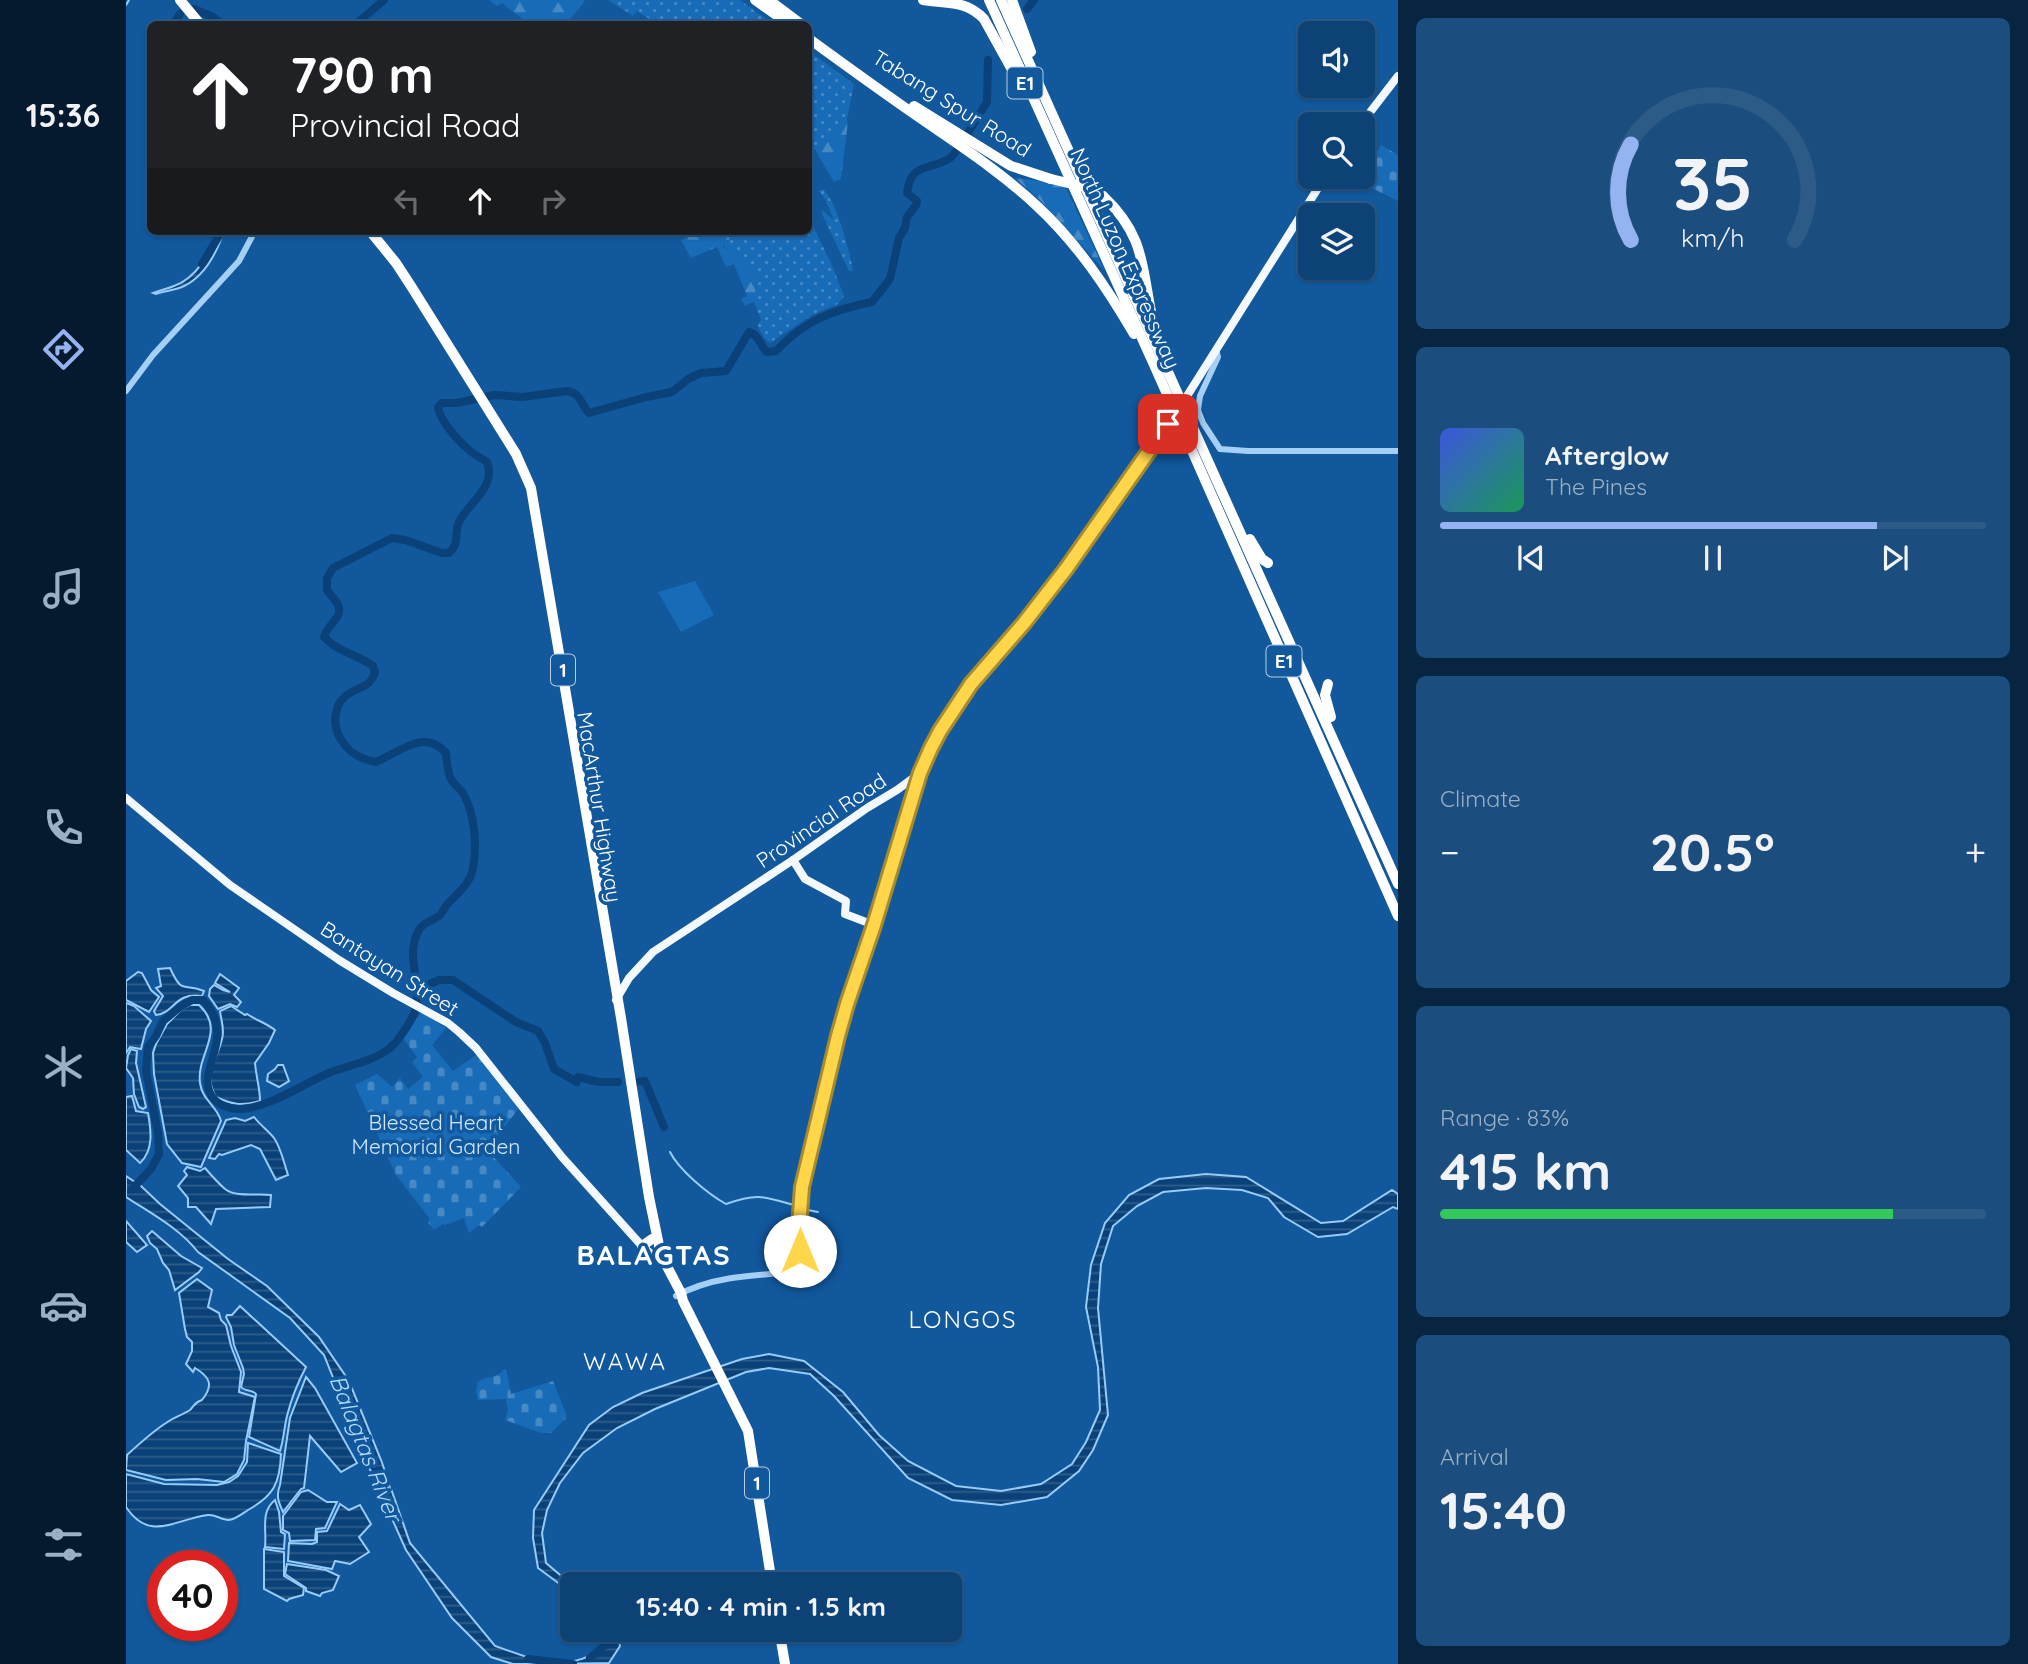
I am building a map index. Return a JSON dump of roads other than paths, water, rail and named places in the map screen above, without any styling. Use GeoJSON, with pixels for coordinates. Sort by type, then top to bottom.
{"type":"FeatureCollection","features":[{"type":"Feature","properties":{"kind":"highway"},"geometry":{"type":"LineString","coordinates":[[174,0],[192,21]]}},
{"type":"Feature","properties":{"kind":"highway"},"geometry":{"type":"LineString","coordinates":[[180,0],[198,21]]}},
{"type":"Feature","properties":{"kind":"highway"},"geometry":{"type":"LineString","coordinates":[[755,0],[785,21]]}},
{"type":"Feature","properties":{"kind":"highway"},"geometry":{"type":"LineString","coordinates":[[769,0],[797,21]]}},
{"type":"Feature","properties":{"kind":"highway"},"geometry":{"type":"LineString","coordinates":[[923,0],[960,1],[981,14],[1063,165]]}},
{"type":"Feature","properties":{"kind":"highway","name":"North Luzon Expressway"},"geometry":{"type":"LineString","coordinates":[[989,0],[1156,367],[1398,916]]}},
{"type":"Feature","properties":{"kind":"highway","name":"North Luzon Expressway"},"geometry":{"type":"LineString","coordinates":[[1001,0],[1398,884]]}},
{"type":"Feature","properties":{"kind":"highway"},"geometry":{"type":"LineString","coordinates":[[1012,0],[1073,158]]}},
{"type":"Feature","properties":{"kind":"highway","name":"Tabang Spur Road"},"geometry":{"type":"LineString","coordinates":[[812,33],[871,81],[984,162],[1037,206],[1094,270],[1133,333],[1171,406]]}},
{"type":"Feature","properties":{"kind":"highway","name":"Tabang Spur Road"},"geometry":{"type":"LineString","coordinates":[[812,41],[855,69]]}},
{"type":"Feature","properties":{"kind":"highway","name":"Tabang Spur Road"},"geometry":{"type":"LineString","coordinates":[[871,81],[1011,166],[1089,188],[1117,209],[1139,247],[1157,339],[1185,408]]}},
{"type":"Feature","properties":{"kind":"highway","name":"MacArthur Highway"},"geometry":{"type":"LineString","coordinates":[[371,235],[396,263],[411,286],[479,401],[516,454],[532,491],[616,1000],[652,1239],[743,1417],[751,1444],[770,1572]]}},
{"type":"Feature","properties":{"kind":"highway"},"geometry":{"type":"LineString","coordinates":[[1200,440],[1251,541],[1262,559],[1268,563]]}},
{"type":"Feature","properties":{"kind":"highway"},"geometry":{"type":"LineString","coordinates":[[1328,684],[1325,695],[1329,712],[1361,788],[1370,819]]}},
{"type":"Feature","properties":{"kind":"highway","name":"MacArthur Highway"},"geometry":{"type":"LineString","coordinates":[[629,1084],[659,1256]]}},
{"type":"Feature","properties":{"kind":"highway"},"geometry":{"type":"LineString","coordinates":[[642,1246],[652,1239]]}},
{"type":"Feature","properties":{"kind":"highway"},"geometry":{"type":"LineString","coordinates":[[781,1642],[785,1664]]}},
{"type":"Feature","properties":{"kind":"main road"},"geometry":{"type":"LineString","coordinates":[[1370,112],[1398,76]]}},
{"type":"Feature","properties":{"kind":"main road","name":"Provincial Road"},"geometry":{"type":"LineString","coordinates":[[616,1000],[629,978],[653,952],[920,773],[940,731],[971,684],[1066,569],[1168,424],[1317,189]]}},
{"type":"Feature","properties":{"kind":"main road"},"geometry":{"type":"LineString","coordinates":[[793,860],[805,879],[846,901],[845,914],[874,925],[920,773]]}},
{"type":"Feature","properties":{"kind":"main road","name":"Bantayan Street"},"geometry":{"type":"LineString","coordinates":[[126,798],[230,885],[339,960],[448,1023],[476,1048],[562,1157],[642,1246],[659,1256]]}},
{"type":"Feature","properties":{"kind":"street"},"geometry":{"type":"LineString","coordinates":[[126,391],[153,355],[239,261],[254,235]]}},
{"type":"Feature","properties":{"kind":"street"},"geometry":{"type":"LineString","coordinates":[[1216,349],[1218,358],[1198,403],[1198,410],[1220,449],[1398,451]]}},
{"type":"Feature","properties":{"kind":"street"},"geometry":{"type":"LineString","coordinates":[[680,1297],[700,1285],[729,1278],[801,1272],[799,1227],[807,1163],[847,1004],[874,925]]}},
{"type":"Feature","properties":{"kind":"water"},"geometry":{"type":"Polygon","coordinates":[[[216,235],[222,235],[204,270],[191,282],[153,293],[190,277],[211,247],[216,235]]]}},
{"type":"Feature","properties":{"kind":"water"},"geometry":{"type":"Polygon","coordinates":[[[170,968],[181,985],[204,991],[202,996],[186,997],[167,1011],[156,1015],[154,1011],[163,996],[156,988],[161,986],[158,969],[170,968]]]}},
{"type":"Feature","properties":{"kind":"water"},"geometry":{"type":"Polygon","coordinates":[[[138,972],[142,973],[151,990],[159,997],[149,1012],[126,1000],[126,981],[138,972]]]}},
{"type":"Feature","properties":{"kind":"water"},"geometry":{"type":"Polygon","coordinates":[[[220,974],[239,988],[234,995],[241,1002],[237,1007],[230,1004],[218,1009],[209,996],[214,985],[230,992],[215,983],[220,974]]]}},
{"type":"Feature","properties":{"kind":"water"},"geometry":{"type":"Polygon","coordinates":[[[126,1003],[134,1006],[151,1021],[141,1049],[130,1047],[126,1053],[126,1003]]]}},
{"type":"Feature","properties":{"kind":"water"},"geometry":{"type":"Polygon","coordinates":[[[190,1005],[199,1005],[210,1024],[211,1033],[202,1062],[200,1083],[221,1121],[201,1167],[182,1163],[167,1144],[154,1074],[153,1053],[156,1044],[167,1024],[190,1005]]]}},
{"type":"Feature","properties":{"kind":"water"},"geometry":{"type":"Polygon","coordinates":[[[231,1006],[275,1030],[255,1063],[260,1101],[233,1103],[216,1097],[212,1089],[212,1068],[223,1035],[220,1011],[231,1006]]]}},
{"type":"Feature","properties":{"kind":"water"},"geometry":{"type":"Polygon","coordinates":[[[131,1049],[137,1051],[136,1063],[146,1107],[143,1109],[139,1107],[134,1094],[133,1078],[126,1068],[131,1049]]]}},
{"type":"Feature","properties":{"kind":"water"},"geometry":{"type":"Polygon","coordinates":[[[278,1065],[283,1065],[289,1081],[279,1087],[267,1081],[268,1074],[278,1065]]]}},
{"type":"Feature","properties":{"kind":"water"},"geometry":{"type":"Polygon","coordinates":[[[132,1096],[136,1111],[148,1113],[150,1126],[148,1152],[140,1163],[126,1150],[126,1097],[132,1096]]]}},
{"type":"Feature","properties":{"kind":"water"},"geometry":{"type":"Polygon","coordinates":[[[254,1117],[272,1135],[288,1175],[276,1180],[260,1149],[251,1145],[219,1154],[215,1159],[209,1158],[226,1120],[235,1118],[245,1121],[254,1117]]]}},
{"type":"Feature","properties":{"kind":"water"},"geometry":{"type":"Polygon","coordinates":[[[187,1167],[200,1171],[205,1168],[230,1192],[271,1195],[270,1207],[216,1209],[211,1224],[196,1207],[188,1207],[188,1198],[178,1186],[187,1175],[184,1171],[187,1167]]]}},
{"type":"Feature","properties":{"kind":"water"},"geometry":{"type":"Polygon","coordinates":[[[1206,1174],[1246,1177],[1321,1223],[1343,1221],[1392,1190],[1398,1194],[1398,1209],[1393,1207],[1347,1234],[1318,1237],[1284,1217],[1268,1198],[1242,1190],[1206,1188],[1163,1192],[1137,1206],[1113,1226],[1101,1264],[1098,1308],[1108,1415],[1093,1450],[1079,1471],[1047,1497],[1001,1505],[952,1500],[908,1478],[834,1396],[810,1374],[769,1368],[746,1372],[655,1409],[617,1428],[583,1453],[560,1483],[547,1510],[542,1533],[546,1563],[560,1575],[560,1584],[538,1568],[533,1538],[534,1510],[589,1425],[613,1407],[642,1393],[742,1359],[769,1354],[804,1361],[843,1392],[879,1435],[908,1461],[956,1486],[1001,1491],[1041,1484],[1072,1464],[1086,1442],[1100,1410],[1098,1367],[1086,1307],[1091,1265],[1105,1223],[1129,1195],[1159,1179],[1206,1174]]]}},
{"type":"Feature","properties":{"kind":"water"},"geometry":{"type":"Polygon","coordinates":[[[126,1176],[228,1259],[267,1286],[319,1337],[349,1381],[381,1460],[410,1543],[495,1646],[547,1664],[513,1664],[491,1657],[452,1618],[406,1550],[324,1355],[290,1318],[198,1252],[174,1229],[126,1197],[126,1176]]]}},
{"type":"Feature","properties":{"kind":"water"},"geometry":{"type":"Polygon","coordinates":[[[126,1221],[147,1245],[137,1252],[126,1242],[126,1221]]]}},
{"type":"Feature","properties":{"kind":"water"},"geometry":{"type":"Polygon","coordinates":[[[152,1231],[181,1256],[202,1268],[175,1290],[169,1270],[147,1236],[152,1231]]]}},
{"type":"Feature","properties":{"kind":"water"},"geometry":{"type":"Polygon","coordinates":[[[197,1279],[212,1290],[208,1307],[219,1313],[226,1325],[241,1372],[239,1392],[255,1397],[244,1460],[237,1474],[224,1482],[166,1480],[126,1470],[127,1455],[161,1427],[190,1410],[202,1400],[208,1390],[207,1378],[195,1368],[193,1372],[186,1364],[192,1351],[192,1342],[187,1337],[179,1293],[197,1279]]]}},
{"type":"Feature","properties":{"kind":"water"},"geometry":{"type":"Polygon","coordinates":[[[240,1306],[306,1367],[286,1420],[280,1451],[249,1437],[256,1394],[241,1387],[243,1368],[226,1317],[232,1315],[240,1306]]]}},
{"type":"Feature","properties":{"kind":"water"},"geometry":{"type":"Polygon","coordinates":[[[306,1377],[315,1388],[357,1463],[341,1472],[310,1436],[304,1488],[283,1512],[278,1492],[290,1418],[306,1377]]]}},
{"type":"Feature","properties":{"kind":"water"},"geometry":{"type":"Polygon","coordinates":[[[248,1443],[281,1454],[279,1473],[274,1488],[264,1500],[237,1517],[229,1520],[208,1515],[154,1526],[135,1518],[126,1507],[126,1474],[164,1484],[217,1485],[229,1482],[238,1476],[247,1462],[248,1443]]]}},
{"type":"Feature","properties":{"kind":"water"},"geometry":{"type":"Polygon","coordinates":[[[308,1490],[327,1502],[337,1502],[325,1528],[316,1529],[315,1540],[290,1541],[289,1533],[283,1530],[283,1516],[301,1492],[308,1490]]]}},
{"type":"Feature","properties":{"kind":"water"},"geometry":{"type":"Polygon","coordinates":[[[275,1500],[281,1532],[285,1534],[284,1549],[265,1547],[267,1510],[275,1500]]]}},
{"type":"Feature","properties":{"kind":"water"},"geometry":{"type":"Polygon","coordinates":[[[340,1504],[349,1510],[360,1505],[371,1524],[359,1537],[369,1552],[350,1564],[335,1561],[332,1569],[288,1561],[289,1543],[317,1542],[317,1532],[327,1531],[340,1504]]]}},
{"type":"Feature","properties":{"kind":"water"},"geometry":{"type":"Polygon","coordinates":[[[264,1549],[284,1552],[284,1576],[304,1588],[303,1595],[287,1601],[264,1589],[264,1549]]]}},
{"type":"Feature","properties":{"kind":"water"},"geometry":{"type":"Polygon","coordinates":[[[287,1564],[326,1570],[339,1576],[333,1590],[320,1596],[306,1591],[306,1588],[285,1574],[287,1564]]]}},
{"type":"Feature","properties":{"kind":"water"},"geometry":{"type":"Polygon","coordinates":[[[619,1642],[620,1646],[609,1663],[551,1664],[581,1659],[595,1653],[605,1643],[619,1642]]]}},
{"type":"Feature","properties":{"kind":"waterway"},"geometry":{"type":"LineString","coordinates":[[126,5],[129,0]]}},
{"type":"Feature","properties":{"kind":"waterway"},"geometry":{"type":"LineString","coordinates":[[360,21],[384,0]]}},
{"type":"Feature","properties":{"kind":"waterway"},"geometry":{"type":"LineString","coordinates":[[1027,9],[1034,0]]}},
{"type":"Feature","properties":{"kind":"waterway"},"geometry":{"type":"LineString","coordinates":[[194,9],[218,21]]}},
{"type":"Feature","properties":{"kind":"waterway"},"geometry":{"type":"LineString","coordinates":[[175,21],[180,14]]}},
{"type":"Feature","properties":{"kind":"waterway"},"geometry":{"type":"LineString","coordinates":[[966,136],[987,102],[988,60]]}},
{"type":"Feature","properties":{"kind":"waterway"},"geometry":{"type":"LineString","coordinates":[[132,1189],[151,1169],[159,1154],[158,1133],[146,1071],[148,1047],[163,1021],[192,1000],[203,1000],[213,1014],[217,1028],[208,1089],[216,1101],[238,1109],[261,1105],[331,1072],[377,1056],[396,1042],[410,1022],[416,1007],[417,985],[413,952],[419,930],[440,915],[471,874],[475,850],[473,821],[464,795],[450,776],[446,753],[429,742],[412,744],[376,762],[350,751],[337,732],[336,713],[341,701],[367,684],[375,673],[373,666],[335,646],[324,637],[339,614],[337,603],[327,590],[327,578],[333,568],[392,538],[449,553],[456,542],[459,522],[485,487],[489,471],[487,462],[470,451],[454,435],[438,407],[442,403],[457,403],[494,395],[523,397],[566,391],[578,396],[589,413],[672,392],[688,379],[701,373],[726,371],[749,332],[755,335],[767,352],[776,351],[808,324],[844,309],[872,302],[890,279],[899,238],[907,217],[916,205],[917,201],[907,193],[909,183],[917,171],[943,162],[958,148]]}},
{"type":"Feature","properties":{"kind":"waterway"},"geometry":{"type":"LineString","coordinates":[[202,264],[220,235]]}},
{"type":"Feature","properties":{"kind":"waterway"},"geometry":{"type":"LineString","coordinates":[[418,989],[439,980],[453,980],[516,1022],[538,1031],[554,1069],[577,1082],[578,1077],[599,1082],[618,1082]]}},
{"type":"Feature","properties":{"kind":"waterway"},"geometry":{"type":"LineString","coordinates":[[634,1082],[645,1081],[664,1127]]}},
{"type":"Feature","properties":{"kind":"waterway"},"geometry":{"type":"LineString","coordinates":[[670,1152],[695,1181],[726,1204],[762,1197],[797,1206]]}},
{"type":"Feature","properties":{"kind":"waterway"},"geometry":{"type":"LineString","coordinates":[[808,1210],[818,1212]]}},
{"type":"Feature","properties":{"kind":"waterway","name":"Balagtas River"},"geometry":{"type":"LineString","coordinates":[[590,1658],[609,1642]]}},
{"type":"Feature","properties":{"kind":"waterway","name":"Balagtas River"},"geometry":{"type":"LineString","coordinates":[[528,1659],[573,1664]]}},
{"type":"Feature","properties":{"kind":"district","name":"BALAGTAS"},"geometry":{"type":"Point","coordinates":[654,1254]}},
{"type":"Feature","properties":{"kind":"district","name":"LONGOS"},"geometry":{"type":"Point","coordinates":[963,1319]}},
{"type":"Feature","properties":{"kind":"district","name":"WAWA"},"geometry":{"type":"Point","coordinates":[625,1361]}},
{"type":"Feature","properties":{"kind":"park label","name":"Blessed Heart Memorial Garden"},"geometry":{"type":"Point","coordinates":[436,1134]}}]}
